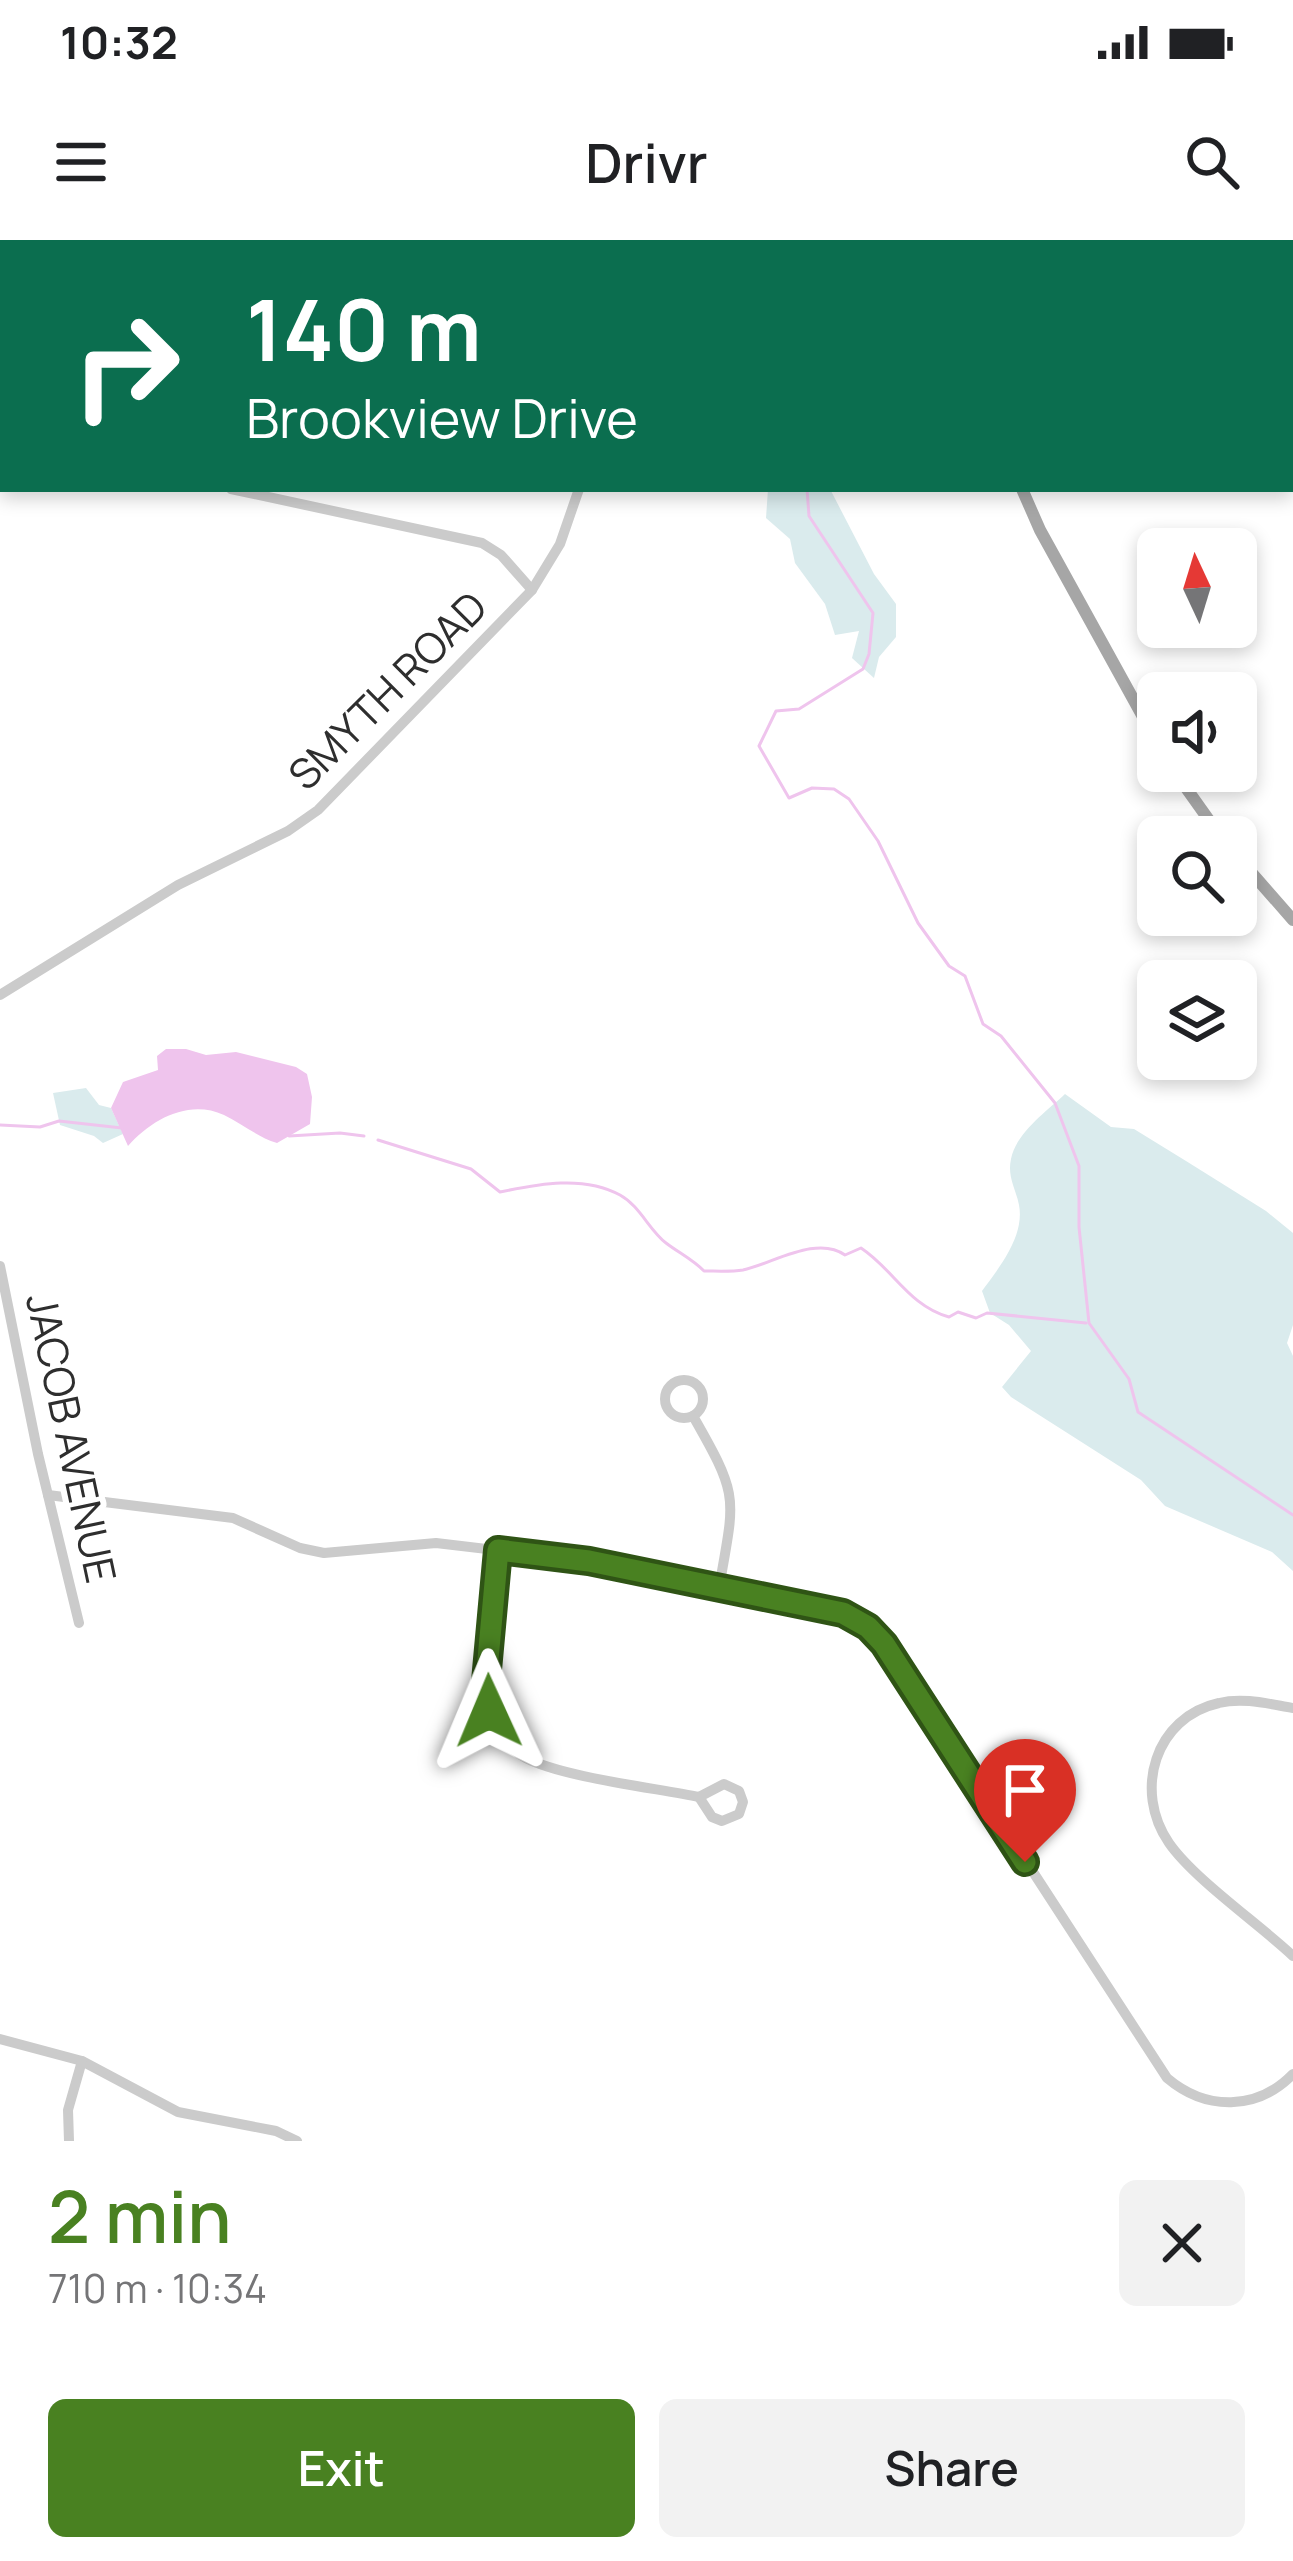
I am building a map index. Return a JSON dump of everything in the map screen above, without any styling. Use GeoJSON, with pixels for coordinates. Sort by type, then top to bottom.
{"type":"FeatureCollection","features":[{"type":"Feature","properties":{"kind":"main road"},"geometry":{"type":"LineString","coordinates":[[1023,492],[1137,706]]}},
{"type":"Feature","properties":{"kind":"main road"},"geometry":{"type":"LineString","coordinates":[[1257,879],[1293,920]]}},
{"type":"Feature","properties":{"kind":"street"},"geometry":{"type":"LineString","coordinates":[[245,492],[482,543],[501,555],[532,590]]}},
{"type":"Feature","properties":{"kind":"street","name":"SMYTH ROAD"},"geometry":{"type":"LineString","coordinates":[[0,994],[142,906],[288,831],[318,810],[532,590],[560,544],[578,492]]}},
{"type":"Feature","properties":{"kind":"street","name":"JACOB AVENUE"},"geometry":{"type":"LineString","coordinates":[[0,1266],[79,1623]]}},
{"type":"Feature","properties":{"kind":"street"},"geometry":{"type":"LineString","coordinates":[[693,1416],[723,1468],[732,1497],[733,1516],[719,1588]]}},
{"type":"Feature","properties":{"kind":"street"},"geometry":{"type":"LineString","coordinates":[[48,1495],[233,1518],[300,1548],[324,1553],[419,1542],[498,1550],[589,1561],[843,1613],[877,1634],[1167,2078],[1198,2098],[1237,2103],[1263,2096],[1293,2074]]}},
{"type":"Feature","properties":{"kind":"street"},"geometry":{"type":"LineString","coordinates":[[498,1550],[486,1692],[493,1721],[507,1744],[550,1767],[699,1797]]}},
{"type":"Feature","properties":{"kind":"street"},"geometry":{"type":"LineString","coordinates":[[1293,1708],[1233,1700],[1198,1710],[1175,1726],[1164,1741],[1150,1785],[1154,1812],[1171,1845],[1293,1956]]}},
{"type":"Feature","properties":{"kind":"street"},"geometry":{"type":"LineString","coordinates":[[0,2039],[82,2061],[178,2112],[277,2131],[297,2141]]}},
{"type":"Feature","properties":{"kind":"street"},"geometry":{"type":"LineString","coordinates":[[69,2141],[68,2110],[82,2061]]}},
{"type":"Feature","properties":{"kind":"shaded area"},"geometry":{"type":"Polygon","coordinates":[[[768,492],[832,492],[874,574],[896,604],[896,637],[879,657],[874,678],[852,658],[859,631],[835,635],[825,604],[795,563],[790,539],[766,518],[768,492]]]}},
{"type":"Feature","properties":{"kind":"shaded area"},"geometry":{"type":"Polygon","coordinates":[[[166,1049],[206,1055],[236,1052],[296,1067],[307,1074],[312,1097],[310,1124],[277,1143],[224,1115],[198,1109],[160,1120],[128,1146],[111,1108],[123,1082],[158,1070],[157,1056],[166,1049]]]}},
{"type":"Feature","properties":{"kind":"shaded area"},"geometry":{"type":"Polygon","coordinates":[[[86,1088],[99,1105],[111,1108],[123,1134],[103,1143],[60,1125],[53,1093],[86,1088]]]}},
{"type":"Feature","properties":{"kind":"shaded area"},"geometry":{"type":"Polygon","coordinates":[[[1065,1094],[1111,1127],[1134,1129],[1266,1211],[1293,1233],[1293,1325],[1287,1343],[1293,1356],[1293,1571],[1272,1552],[1165,1506],[1141,1480],[1002,1387],[1031,1351],[1009,1325],[990,1313],[982,1291],[1018,1228],[1019,1205],[1010,1172],[1014,1149],[1033,1123],[1065,1094]]]}},
{"type":"Feature","properties":{"kind":"waterway"},"geometry":{"type":"LineString","coordinates":[[807,492],[809,516],[873,613],[869,654],[863,669],[799,709],[776,711],[759,746],[789,798],[812,788],[834,789],[849,799],[878,841],[918,923],[949,966],[965,976],[983,1024],[1001,1036],[1055,1103],[1079,1166],[1079,1227],[1089,1323],[1129,1379],[1138,1412],[1293,1515]]}},
{"type":"Feature","properties":{"kind":"waterway"},"geometry":{"type":"LineString","coordinates":[[0,1125],[40,1127],[59,1121],[122,1128]]}},
{"type":"Feature","properties":{"kind":"waterway"},"geometry":{"type":"LineString","coordinates":[[289,1136],[364,1136]]}},
{"type":"Feature","properties":{"kind":"waterway"},"geometry":{"type":"LineString","coordinates":[[378,1140],[471,1169],[500,1192],[561,1183],[606,1189],[627,1200],[660,1238],[704,1271],[743,1270],[809,1249],[845,1255],[861,1248],[923,1305],[949,1317],[958,1312],[976,1318],[987,1313],[1086,1323]]}},
{"type":"Feature","properties":{"kind":"route"},"geometry":{"type":"LineString","coordinates":[[489,1711],[486,1681],[498,1550],[589,1561],[843,1613],[877,1634],[1025,1862]]}}]}
